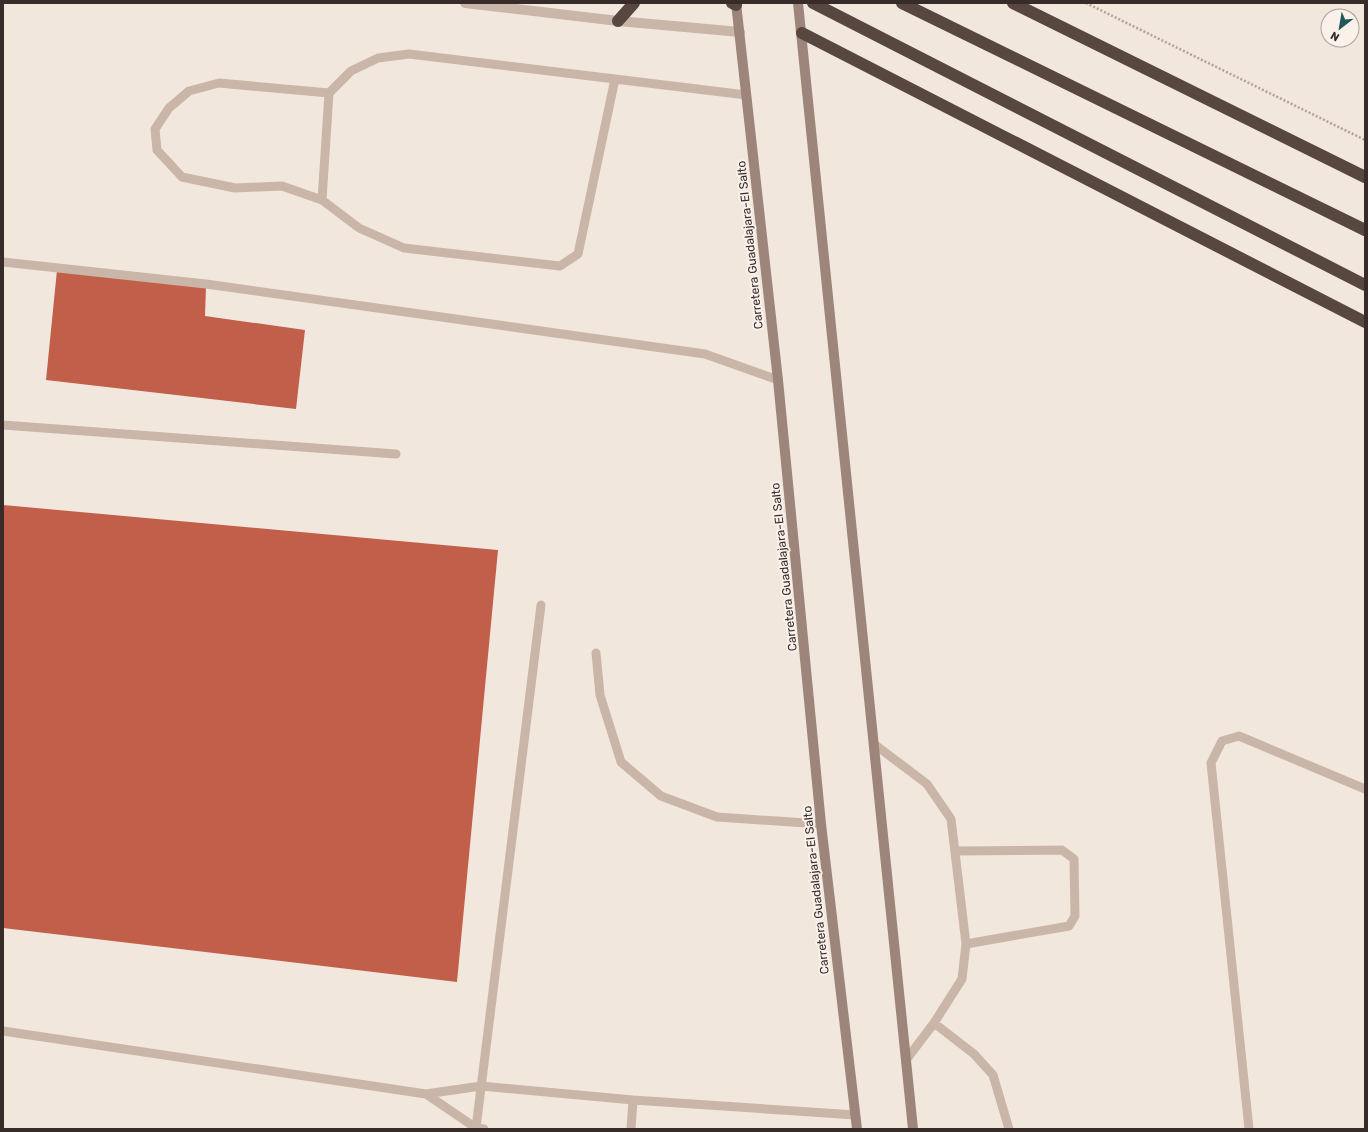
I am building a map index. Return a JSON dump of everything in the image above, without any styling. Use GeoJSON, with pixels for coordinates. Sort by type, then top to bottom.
{"type":"FeatureCollection","features":[{"type":"Feature","properties":{"kind":"highway"},"geometry":{"type":"LineString","coordinates":[[618,21],[634,3]]}},
{"type":"Feature","properties":{"kind":"highway"},"geometry":{"type":"LineString","coordinates":[[813,3],[1365,285]]}},
{"type":"Feature","properties":{"kind":"highway"},"geometry":{"type":"LineString","coordinates":[[902,3],[1365,230]]}},
{"type":"Feature","properties":{"kind":"highway"},"geometry":{"type":"LineString","coordinates":[[1013,3],[1365,177]]}},
{"type":"Feature","properties":{"kind":"highway"},"geometry":{"type":"LineString","coordinates":[[802,33],[1365,322]]}},
{"type":"Feature","properties":{"kind":"main road"},"geometry":{"type":"LineString","coordinates":[[798,3],[913,1129]]}},
{"type":"Feature","properties":{"kind":"main road","name":"Carretera Guadalajara-El Salto"},"geometry":{"type":"LineString","coordinates":[[735,4],[740,32],[778,380],[821,824],[857,1129]]}},
{"type":"Feature","properties":{"kind":"street"},"geometry":{"type":"LineString","coordinates":[[465,3],[618,21],[740,32]]}},
{"type":"Feature","properties":{"kind":"lane"},"geometry":{"type":"LineString","coordinates":[[322,200],[329,93],[350,71],[378,58],[409,54],[746,95]]}},
{"type":"Feature","properties":{"kind":"lane"},"geometry":{"type":"LineString","coordinates":[[329,93],[219,83],[189,91],[169,108],[155,129],[158,150],[182,177],[236,188],[282,186],[322,200],[359,228],[404,248],[560,266],[578,254],[615,79]]}},
{"type":"Feature","properties":{"kind":"lane"},"geometry":{"type":"LineString","coordinates":[[3,262],[206,284],[705,354],[778,380]]}},
{"type":"Feature","properties":{"kind":"lane"},"geometry":{"type":"LineString","coordinates":[[3,425],[396,454]]}},
{"type":"Feature","properties":{"kind":"lane"},"geometry":{"type":"LineString","coordinates":[[480,1129],[481,1086],[541,605]]}},
{"type":"Feature","properties":{"kind":"lane"},"geometry":{"type":"LineString","coordinates":[[596,653],[600,695],[621,762],[661,796],[717,816],[821,824]]}},
{"type":"Feature","properties":{"kind":"lane"},"geometry":{"type":"LineString","coordinates":[[1249,1129],[1211,763],[1222,741],[1240,736],[1365,789]]}},
{"type":"Feature","properties":{"kind":"lane"},"geometry":{"type":"LineString","coordinates":[[874,744],[927,784],[951,819],[966,944],[962,979],[934,1023],[906,1060]]}},
{"type":"Feature","properties":{"kind":"lane"},"geometry":{"type":"LineString","coordinates":[[956,851],[1062,850],[1074,859],[1075,916],[1069,926],[966,944]]}},
{"type":"Feature","properties":{"kind":"lane"},"geometry":{"type":"LineString","coordinates":[[934,1023],[974,1054],[993,1075],[1009,1129]]}},
{"type":"Feature","properties":{"kind":"lane"},"geometry":{"type":"LineString","coordinates":[[3,1031],[426,1094],[481,1086],[633,1100],[855,1115]]}},
{"type":"Feature","properties":{"kind":"lane"},"geometry":{"type":"LineString","coordinates":[[426,1094],[480,1129]]}},
{"type":"Feature","properties":{"kind":"lane"},"geometry":{"type":"LineString","coordinates":[[631,1129],[633,1100]]}},
{"type":"Feature","properties":{"kind":"path"},"geometry":{"type":"LineString","coordinates":[[1086,3],[1365,140]]}},
{"type":"Feature","properties":{"kind":"building"},"geometry":{"type":"Polygon","coordinates":[[[57,270],[206,287],[205,316],[305,330],[296,409],[46,380],[57,270]]]}},
{"type":"Feature","properties":{"kind":"building"},"geometry":{"type":"Polygon","coordinates":[[[3,505],[498,550],[457,982],[3,928],[3,505]]]}}]}
